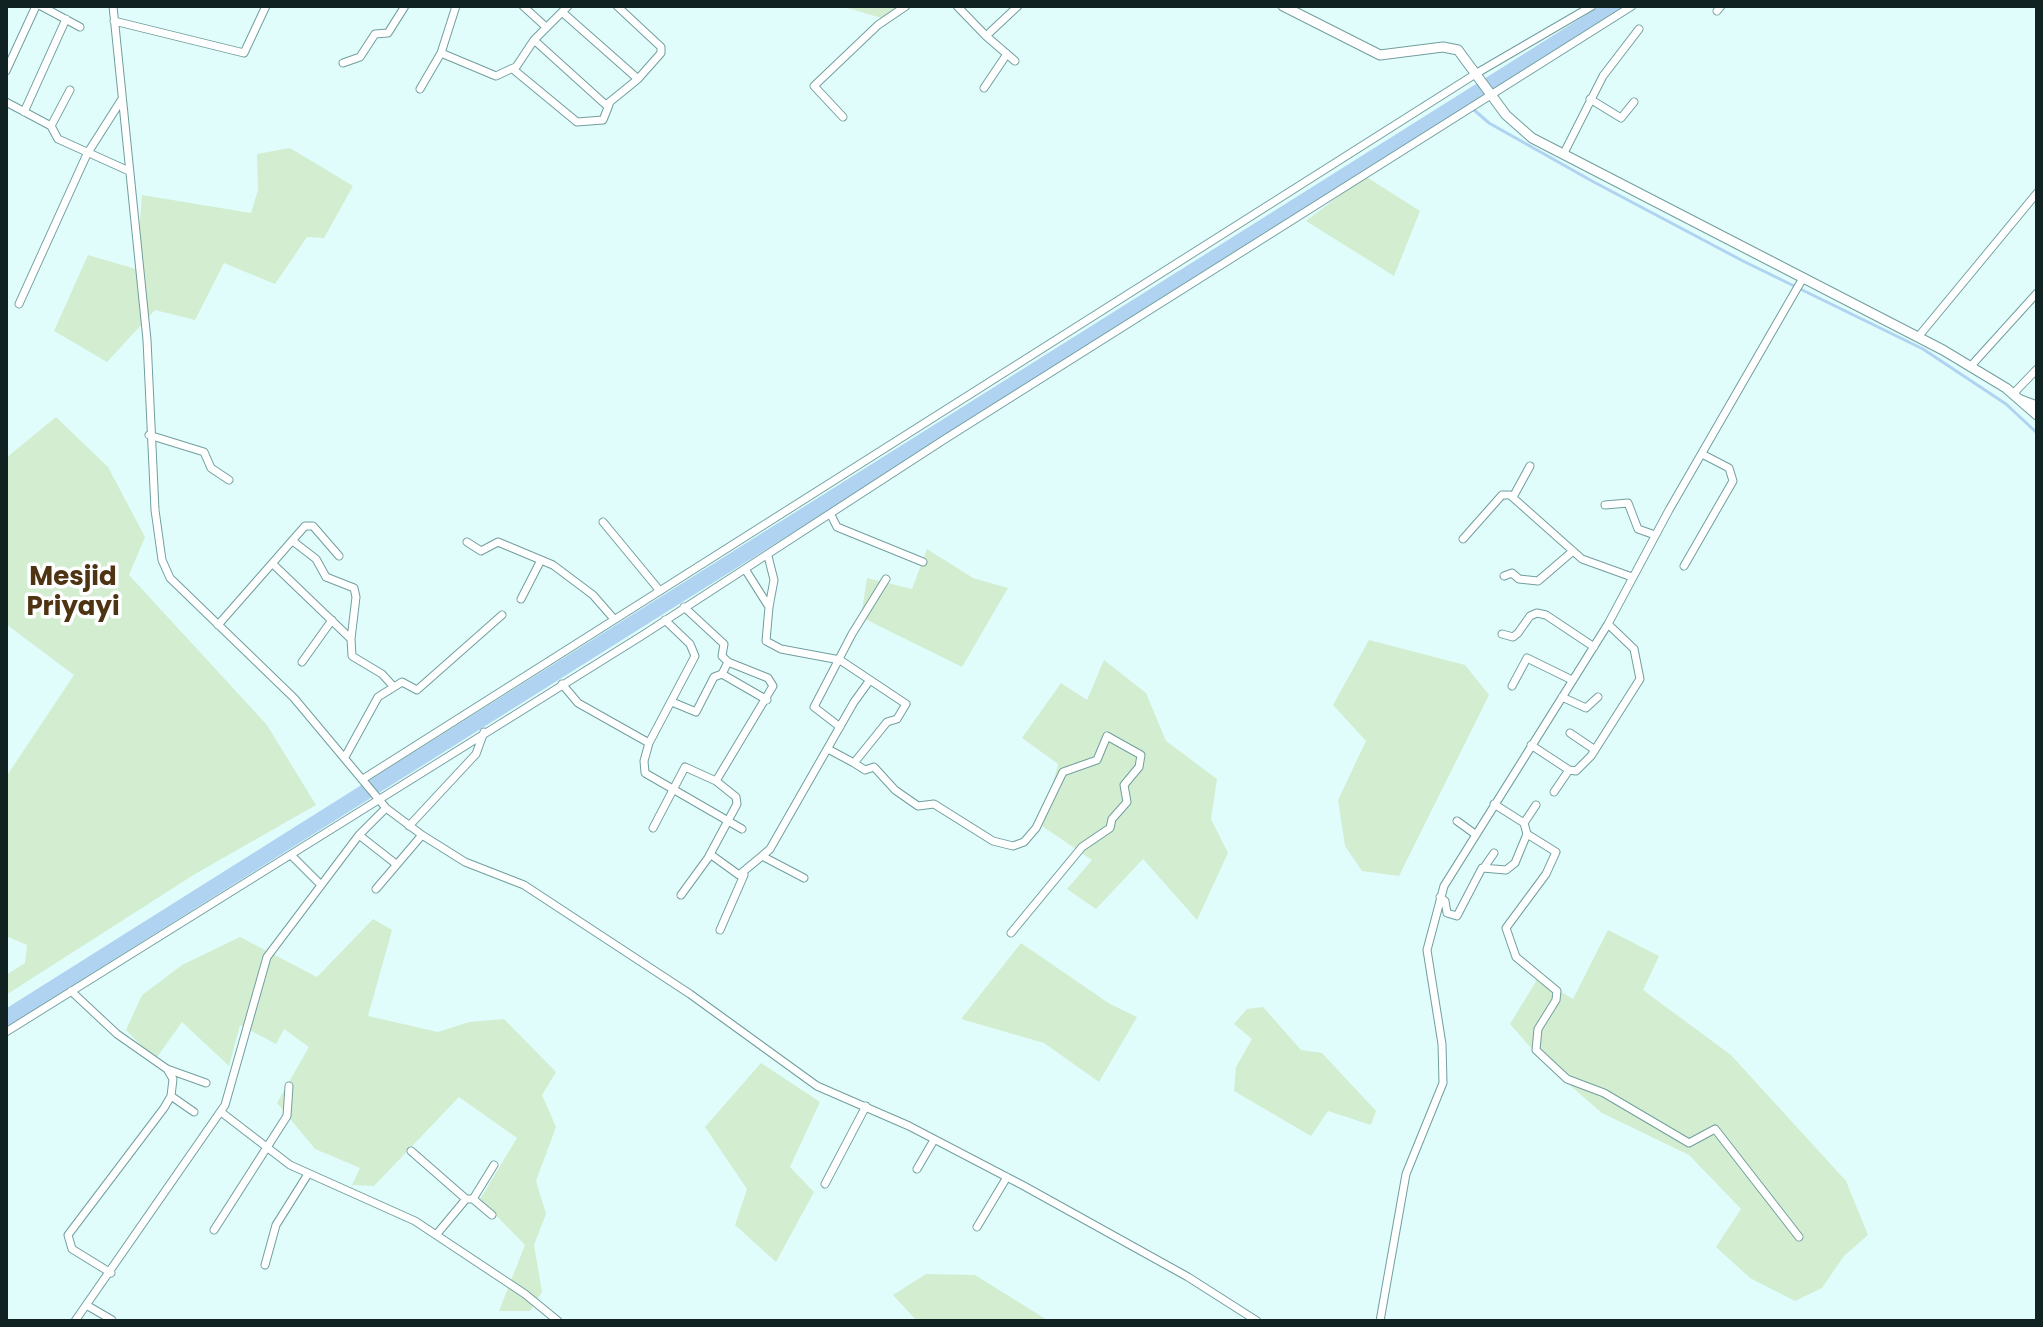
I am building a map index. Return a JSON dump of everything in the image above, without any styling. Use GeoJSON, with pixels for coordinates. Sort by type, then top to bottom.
{"type":"FeatureCollection","features":[{"type":"Feature","properties":{"kind":"main road"},"geometry":{"type":"LineString","coordinates":[[1283,6],[1380,55],[1452,48],[1463,55],[1489,94],[1523,131],[1802,280],[1918,337],[2016,396],[2037,415]]}},
{"type":"Feature","properties":{"kind":"street"},"geometry":{"type":"LineString","coordinates":[[6,71],[39,6],[80,27]]}},
{"type":"Feature","properties":{"kind":"street"},"geometry":{"type":"LineString","coordinates":[[113,6],[147,340],[149,435],[155,510],[165,572],[294,698],[386,808],[422,835],[465,862],[524,885],[690,994],[817,1086],[866,1106],[1007,1177],[1188,1277],[1257,1321]]}},
{"type":"Feature","properties":{"kind":"street"},"geometry":{"type":"LineString","coordinates":[[114,21],[244,53],[266,6]]}},
{"type":"Feature","properties":{"kind":"street"},"geometry":{"type":"LineString","coordinates":[[343,63],[360,57],[375,34],[388,33],[405,6]]}},
{"type":"Feature","properties":{"kind":"street"},"geometry":{"type":"LineString","coordinates":[[420,89],[441,53],[456,6]]}},
{"type":"Feature","properties":{"kind":"street"},"geometry":{"type":"LineString","coordinates":[[523,6],[546,27]]}},
{"type":"Feature","properties":{"kind":"street"},"geometry":{"type":"LineString","coordinates":[[513,68],[577,122],[603,120],[609,105],[661,53],[661,47],[617,6]]}},
{"type":"Feature","properties":{"kind":"street"},"geometry":{"type":"LineString","coordinates":[[843,117],[814,86],[878,25],[906,6]]}},
{"type":"Feature","properties":{"kind":"street"},"geometry":{"type":"LineString","coordinates":[[957,6],[1015,61]]}},
{"type":"Feature","properties":{"kind":"street"},"geometry":{"type":"LineString","coordinates":[[986,36],[1018,6]]}},
{"type":"Feature","properties":{"kind":"street"},"geometry":{"type":"LineString","coordinates":[[364,781],[614,619],[1592,6]]}},
{"type":"Feature","properties":{"kind":"street"},"geometry":{"type":"LineString","coordinates":[[6,1032],[768,556],[1489,94],[1632,6]]}},
{"type":"Feature","properties":{"kind":"street"},"geometry":{"type":"LineString","coordinates":[[441,53],[496,76],[513,68],[534,40],[565,9],[638,79]]}},
{"type":"Feature","properties":{"kind":"street"},"geometry":{"type":"LineString","coordinates":[[24,112],[66,19]]}},
{"type":"Feature","properties":{"kind":"street"},"geometry":{"type":"LineString","coordinates":[[1564,153],[1590,99],[1639,29]]}},
{"type":"Feature","properties":{"kind":"street"},"geometry":{"type":"LineString","coordinates":[[534,40],[609,105]]}},
{"type":"Feature","properties":{"kind":"street"},"geometry":{"type":"LineString","coordinates":[[984,88],[1007,54]]}},
{"type":"Feature","properties":{"kind":"street"},"geometry":{"type":"LineString","coordinates":[[51,126],[70,90]]}},
{"type":"Feature","properties":{"kind":"street"},"geometry":{"type":"LineString","coordinates":[[19,304],[87,154],[122,98]]}},
{"type":"Feature","properties":{"kind":"street"},"geometry":{"type":"LineString","coordinates":[[1590,99],[1621,118],[1634,102]]}},
{"type":"Feature","properties":{"kind":"street"},"geometry":{"type":"LineString","coordinates":[[6,102],[51,126],[58,139],[129,171]]}},
{"type":"Feature","properties":{"kind":"street"},"geometry":{"type":"LineString","coordinates":[[1918,337],[2037,193]]}},
{"type":"Feature","properties":{"kind":"street"},"geometry":{"type":"LineString","coordinates":[[1380,1321],[1406,1174],[1443,1083],[1442,1044],[1427,950],[1440,897],[1450,873],[1608,624],[1655,535],[1802,280]]}},
{"type":"Feature","properties":{"kind":"street"},"geometry":{"type":"LineString","coordinates":[[1970,367],[2037,293]]}},
{"type":"Feature","properties":{"kind":"street"},"geometry":{"type":"LineString","coordinates":[[2037,369],[2016,396],[2037,405]]}},
{"type":"Feature","properties":{"kind":"street"},"geometry":{"type":"LineString","coordinates":[[149,435],[204,452],[211,468],[229,480]]}},
{"type":"Feature","properties":{"kind":"street"},"geometry":{"type":"LineString","coordinates":[[1684,566],[1733,481],[1729,468],[1702,454]]}},
{"type":"Feature","properties":{"kind":"street"},"geometry":{"type":"LineString","coordinates":[[1513,497],[1530,466]]}},
{"type":"Feature","properties":{"kind":"street"},"geometry":{"type":"LineString","coordinates":[[1463,539],[1502,495],[1513,497],[1588,562],[1632,577]]}},
{"type":"Feature","properties":{"kind":"street"},"geometry":{"type":"LineString","coordinates":[[1605,505],[1628,503],[1638,529],[1655,535]]}},
{"type":"Feature","properties":{"kind":"street"},"geometry":{"type":"LineString","coordinates":[[831,515],[837,527],[923,562]]}},
{"type":"Feature","properties":{"kind":"street"},"geometry":{"type":"LineString","coordinates":[[603,522],[660,591]]}},
{"type":"Feature","properties":{"kind":"street"},"geometry":{"type":"LineString","coordinates":[[218,625],[274,565],[305,526],[313,526],[339,556]]}},
{"type":"Feature","properties":{"kind":"street"},"geometry":{"type":"LineString","coordinates":[[294,542],[316,559],[326,577],[354,588],[352,656],[382,674],[393,686]]}},
{"type":"Feature","properties":{"kind":"street"},"geometry":{"type":"LineString","coordinates":[[467,542],[481,551],[498,542],[541,560],[580,584],[614,619]]}},
{"type":"Feature","properties":{"kind":"street"},"geometry":{"type":"LineString","coordinates":[[1504,576],[1512,573],[1523,580],[1538,581],[1573,551]]}},
{"type":"Feature","properties":{"kind":"street"},"geometry":{"type":"LineString","coordinates":[[768,556],[774,580],[766,641],[781,649],[840,660],[906,706],[894,723],[887,722],[854,763]]}},
{"type":"Feature","properties":{"kind":"street"},"geometry":{"type":"LineString","coordinates":[[521,599],[541,560]]}},
{"type":"Feature","properties":{"kind":"street"},"geometry":{"type":"LineString","coordinates":[[274,565],[351,639]]}},
{"type":"Feature","properties":{"kind":"street"},"geometry":{"type":"LineString","coordinates":[[745,569],[769,607]]}},
{"type":"Feature","properties":{"kind":"street"},"geometry":{"type":"LineString","coordinates":[[840,727],[814,707],[886,579]]}},
{"type":"Feature","properties":{"kind":"street"},"geometry":{"type":"LineString","coordinates":[[684,607],[724,644],[722,656],[728,662],[773,681],[767,700],[716,781]]}},
{"type":"Feature","properties":{"kind":"street"},"geometry":{"type":"LineString","coordinates":[[1502,634],[1513,637],[1530,616],[1537,613],[1546,615],[1594,647]]}},
{"type":"Feature","properties":{"kind":"street"},"geometry":{"type":"LineString","coordinates":[[345,757],[378,697],[402,682],[417,690],[502,615]]}},
{"type":"Feature","properties":{"kind":"street"},"geometry":{"type":"LineString","coordinates":[[302,662],[332,620]]}},
{"type":"Feature","properties":{"kind":"street"},"geometry":{"type":"LineString","coordinates":[[665,620],[695,651],[649,743],[644,761],[645,773],[742,829]]}},
{"type":"Feature","properties":{"kind":"street"},"geometry":{"type":"LineString","coordinates":[[1531,745],[1569,770],[1576,771],[1595,750],[1640,679],[1634,649],[1608,624]]}},
{"type":"Feature","properties":{"kind":"street"},"geometry":{"type":"LineString","coordinates":[[1512,686],[1527,658],[1572,680]]}},
{"type":"Feature","properties":{"kind":"street"},"geometry":{"type":"LineString","coordinates":[[672,702],[696,712],[714,677],[722,674],[728,662]]}},
{"type":"Feature","properties":{"kind":"street"},"geometry":{"type":"LineString","coordinates":[[722,674],[767,700]]}},
{"type":"Feature","properties":{"kind":"street"},"geometry":{"type":"LineString","coordinates":[[720,930],[744,875],[770,849],[870,680]]}},
{"type":"Feature","properties":{"kind":"street"},"geometry":{"type":"LineString","coordinates":[[562,684],[578,703],[649,743]]}},
{"type":"Feature","properties":{"kind":"street"},"geometry":{"type":"LineString","coordinates":[[1562,697],[1586,708],[1598,697]]}},
{"type":"Feature","properties":{"kind":"street"},"geometry":{"type":"LineString","coordinates":[[409,826],[476,754],[484,732]]}},
{"type":"Feature","properties":{"kind":"street"},"geometry":{"type":"LineString","coordinates":[[1570,733],[1595,750]]}},
{"type":"Feature","properties":{"kind":"street"},"geometry":{"type":"LineString","coordinates":[[828,749],[865,770],[874,767],[895,790],[918,806],[934,804],[993,841],[1013,846],[1024,842],[1036,828],[1063,772],[1097,760],[1107,736],[1141,755],[1139,767],[1124,785],[1127,802],[1112,819],[1110,828],[1104,835],[1082,847],[1011,933]]}},
{"type":"Feature","properties":{"kind":"street"},"geometry":{"type":"LineString","coordinates":[[653,828],[688,766],[716,781],[738,800],[710,854],[681,895]]}},
{"type":"Feature","properties":{"kind":"street"},"geometry":{"type":"LineString","coordinates":[[1554,792],[1569,770]]}},
{"type":"Feature","properties":{"kind":"street"},"geometry":{"type":"LineString","coordinates":[[1485,866],[1511,868],[1527,834],[1524,823],[1494,804]]}},
{"type":"Feature","properties":{"kind":"street"},"geometry":{"type":"LineString","coordinates":[[1524,823],[1536,805]]}},
{"type":"Feature","properties":{"kind":"street"},"geometry":{"type":"LineString","coordinates":[[75,1321],[221,1112],[230,1093],[267,957],[359,835],[386,808]]}},
{"type":"Feature","properties":{"kind":"street"},"geometry":{"type":"LineString","coordinates":[[1457,821],[1475,834]]}},
{"type":"Feature","properties":{"kind":"street"},"geometry":{"type":"LineString","coordinates":[[1527,834],[1556,852],[1546,874],[1506,928],[1516,957],[1557,991],[1556,1000],[1538,1029],[1536,1050],[1567,1079],[1604,1093],[1689,1143],[1708,1130],[1720,1132],[1799,1237]]}},
{"type":"Feature","properties":{"kind":"street"},"geometry":{"type":"LineString","coordinates":[[359,835],[396,864]]}},
{"type":"Feature","properties":{"kind":"street"},"geometry":{"type":"LineString","coordinates":[[376,889],[422,835]]}},
{"type":"Feature","properties":{"kind":"street"},"geometry":{"type":"LineString","coordinates":[[1440,897],[1445,901],[1447,913],[1458,915],[1473,881],[1494,853]]}},
{"type":"Feature","properties":{"kind":"street"},"geometry":{"type":"LineString","coordinates":[[710,854],[738,875],[744,875]]}},
{"type":"Feature","properties":{"kind":"street"},"geometry":{"type":"LineString","coordinates":[[291,855],[320,884]]}},
{"type":"Feature","properties":{"kind":"street"},"geometry":{"type":"LineString","coordinates":[[762,856],[804,878]]}},
{"type":"Feature","properties":{"kind":"street"},"geometry":{"type":"LineString","coordinates":[[71,991],[117,1034],[167,1069],[206,1083]]}},
{"type":"Feature","properties":{"kind":"street"},"geometry":{"type":"LineString","coordinates":[[111,1273],[72,1249],[68,1235],[171,1096],[173,1079],[167,1069]]}},
{"type":"Feature","properties":{"kind":"street"},"geometry":{"type":"LineString","coordinates":[[214,1230],[237,1198],[264,1147],[287,1116],[289,1086]]}},
{"type":"Feature","properties":{"kind":"street"},"geometry":{"type":"LineString","coordinates":[[171,1096],[194,1112]]}},
{"type":"Feature","properties":{"kind":"street"},"geometry":{"type":"LineString","coordinates":[[825,1184],[866,1106]]}},
{"type":"Feature","properties":{"kind":"street"},"geometry":{"type":"LineString","coordinates":[[221,1112],[264,1147],[308,1174],[376,1200],[436,1235],[525,1294],[558,1321]]}},
{"type":"Feature","properties":{"kind":"street"},"geometry":{"type":"LineString","coordinates":[[917,1169],[934,1140]]}},
{"type":"Feature","properties":{"kind":"street"},"geometry":{"type":"LineString","coordinates":[[411,1151],[492,1215]]}},
{"type":"Feature","properties":{"kind":"street"},"geometry":{"type":"LineString","coordinates":[[436,1235],[469,1199],[494,1165]]}},
{"type":"Feature","properties":{"kind":"street"},"geometry":{"type":"LineString","coordinates":[[265,1265],[276,1225],[308,1174]]}},
{"type":"Feature","properties":{"kind":"street"},"geometry":{"type":"LineString","coordinates":[[977,1227],[1007,1177]]}},
{"type":"Feature","properties":{"kind":"street"},"geometry":{"type":"LineString","coordinates":[[88,1306],[112,1320]]}},
{"type":"Feature","properties":{"kind":"green space"},"geometry":{"type":"Polygon","coordinates":[[[841,6],[901,6],[888,20],[841,6]]]}},
{"type":"Feature","properties":{"kind":"green space"},"geometry":{"type":"Polygon","coordinates":[[[290,148],[353,186],[324,238],[307,237],[275,284],[224,263],[195,320],[155,310],[107,362],[54,331],[88,255],[136,269],[142,195],[251,213],[258,190],[257,154],[290,148]]]}},
{"type":"Feature","properties":{"kind":"green space"},"geometry":{"type":"Polygon","coordinates":[[[1365,176],[1420,211],[1394,276],[1306,221],[1365,176]]]}},
{"type":"Feature","properties":{"kind":"green space"},"geometry":{"type":"Polygon","coordinates":[[[56,417],[108,467],[145,537],[129,575],[267,725],[316,805],[195,874],[6,995],[6,975],[25,963],[27,945],[6,936],[6,777],[74,675],[6,624],[6,458],[56,417]]]}},
{"type":"Feature","properties":{"kind":"green space"},"geometry":{"type":"Polygon","coordinates":[[[927,549],[973,578],[1008,588],[962,667],[861,617],[867,578],[912,589],[927,549]]]}},
{"type":"Feature","properties":{"kind":"green space"},"geometry":{"type":"Polygon","coordinates":[[[1369,640],[1465,665],[1489,695],[1399,876],[1362,871],[1345,846],[1338,800],[1366,741],[1333,705],[1369,640]]]}},
{"type":"Feature","properties":{"kind":"green space"},"geometry":{"type":"Polygon","coordinates":[[[1104,660],[1146,693],[1166,741],[1217,779],[1211,819],[1228,853],[1197,920],[1143,859],[1096,909],[1067,889],[1092,860],[1042,826],[1058,764],[1022,738],[1061,683],[1087,700],[1104,660]]]}},
{"type":"Feature","properties":{"kind":"green space"},"geometry":{"type":"Polygon","coordinates":[[[373,919],[392,930],[368,1016],[438,1032],[469,1022],[504,1019],[556,1072],[542,1095],[556,1127],[536,1181],[546,1214],[534,1245],[542,1292],[530,1311],[499,1311],[525,1245],[480,1199],[517,1138],[459,1097],[374,1186],[352,1185],[360,1168],[315,1149],[277,1103],[309,1047],[284,1029],[276,1044],[240,1025],[229,1066],[182,1022],[155,1060],[126,1030],[142,995],[182,965],[240,937],[317,977],[373,919]]]}},
{"type":"Feature","properties":{"kind":"green space"},"geometry":{"type":"Polygon","coordinates":[[[1608,930],[1659,956],[1643,990],[1731,1055],[1846,1181],[1868,1235],[1844,1256],[1822,1288],[1795,1301],[1750,1278],[1716,1247],[1741,1209],[1689,1155],[1602,1113],[1544,1063],[1510,1024],[1538,978],[1573,999],[1608,930]]]}},
{"type":"Feature","properties":{"kind":"green space"},"geometry":{"type":"Polygon","coordinates":[[[1021,943],[1110,1004],[1137,1017],[1099,1082],[1044,1043],[961,1019],[1021,943]]]}},
{"type":"Feature","properties":{"kind":"green space"},"geometry":{"type":"Polygon","coordinates":[[[1263,1007],[1301,1050],[1322,1053],[1376,1111],[1371,1125],[1328,1111],[1311,1136],[1234,1091],[1236,1067],[1252,1039],[1234,1024],[1247,1009],[1263,1007]]]}},
{"type":"Feature","properties":{"kind":"green space"},"geometry":{"type":"Polygon","coordinates":[[[761,1063],[820,1102],[790,1167],[814,1192],[776,1262],[735,1225],[747,1189],[705,1127],[761,1063]]]}},
{"type":"Feature","properties":{"kind":"green space"},"geometry":{"type":"Polygon","coordinates":[[[926,1274],[975,1275],[1049,1321],[917,1321],[893,1295],[926,1274]]]}},
{"type":"Feature","properties":{"kind":"waterway"},"geometry":{"type":"LineString","coordinates":[[6,1018],[1615,6]]}},
{"type":"Feature","properties":{"kind":"waterway"},"geometry":{"type":"LineString","coordinates":[[1465,102],[1489,123],[1592,181],[1743,261],[1923,349],[2006,404],[2037,433]]}},
{"type":"Feature","properties":{"kind":"district","name":"Mesjid Priyayi"},"geometry":{"type":"Point","coordinates":[73,593]}}]}
